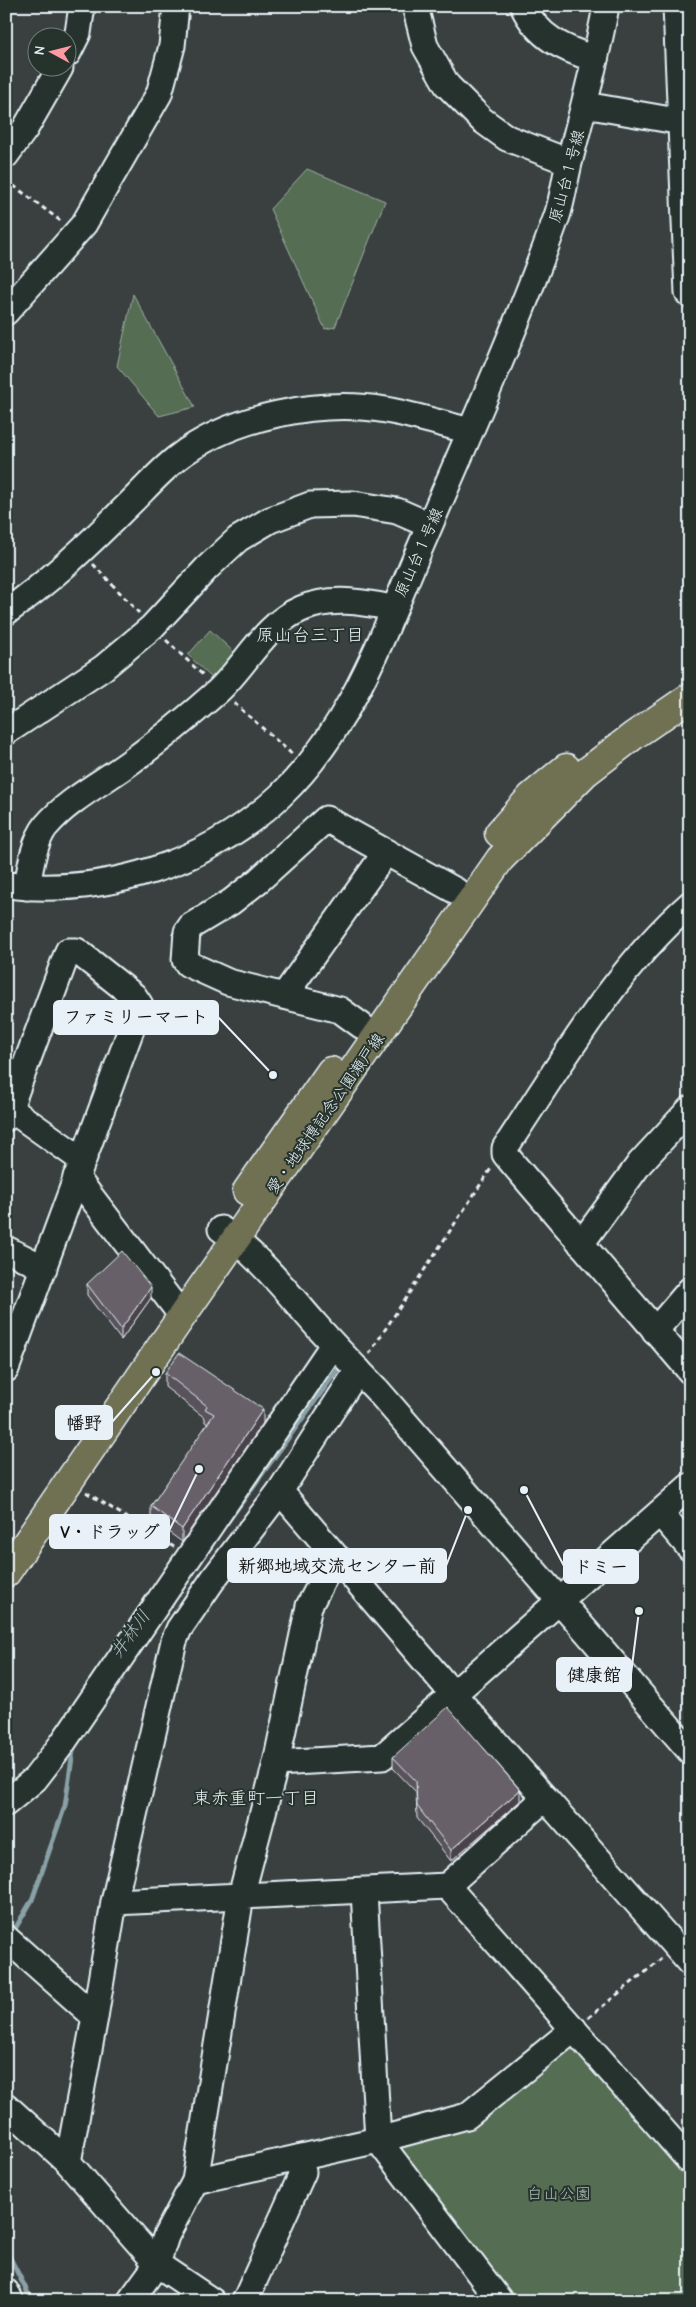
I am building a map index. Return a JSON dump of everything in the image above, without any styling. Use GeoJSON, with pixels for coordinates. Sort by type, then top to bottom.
{"type":"FeatureCollection","features":[{"type":"Feature","properties":{"kind":"main road","name":"愛・地球博記念公園瀬戸線"},"geometry":{"type":"LineString","coordinates":[[6,1540],[229,1235],[463,896],[499,832],[532,797],[586,751],[690,678]]}},
{"type":"Feature","properties":{"kind":"main road","name":"愛・地球博記念公園瀬戸線"},"geometry":{"type":"LineString","coordinates":[[229,1235],[362,1026],[463,896],[585,773],[633,736],[690,697]]}},
{"type":"Feature","properties":{"kind":"main road","name":"愛・地球博記念公園瀬戸線"},"geometry":{"type":"LineString","coordinates":[[6,1573],[69,1481],[177,1308]]}},
{"type":"Feature","properties":{"kind":"street"},"geometry":{"type":"LineString","coordinates":[[78,33],[82,6]]}},
{"type":"Feature","properties":{"kind":"street"},"geometry":{"type":"LineString","coordinates":[[6,312],[84,224],[122,161],[159,94],[172,46],[176,6]]}},
{"type":"Feature","properties":{"kind":"street"},"geometry":{"type":"LineString","coordinates":[[415,6],[425,46],[447,86],[482,120],[508,138],[569,162]]}},
{"type":"Feature","properties":{"kind":"street"},"geometry":{"type":"LineString","coordinates":[[523,6],[541,33],[565,49],[595,59]]}},
{"type":"Feature","properties":{"kind":"street","name":"原山台１号線"},"geometry":{"type":"LineString","coordinates":[[17,886],[93,885],[147,874],[225,839],[279,796],[328,740],[347,711],[393,608],[470,431],[548,240],[558,212],[569,162],[585,105],[606,6]]}},
{"type":"Feature","properties":{"kind":"street"},"geometry":{"type":"LineString","coordinates":[[676,6],[688,293],[690,295]]}},
{"type":"Feature","properties":{"kind":"street"},"geometry":{"type":"LineString","coordinates":[[6,155],[54,78]]}},
{"type":"Feature","properties":{"kind":"street"},"geometry":{"type":"LineString","coordinates":[[585,105],[682,122]]}},
{"type":"Feature","properties":{"kind":"street"},"geometry":{"type":"LineString","coordinates":[[6,612],[38,590],[82,552],[178,458],[218,434],[258,418],[303,410],[346,408],[385,410],[470,431]]}},
{"type":"Feature","properties":{"kind":"street"},"geometry":{"type":"LineString","coordinates":[[6,732],[103,668],[152,627],[207,568],[238,539],[270,520],[310,505],[353,504],[397,511],[429,525]]}},
{"type":"Feature","properties":{"kind":"street"},"geometry":{"type":"LineString","coordinates":[[17,886],[45,828],[69,804],[134,760],[219,690],[278,623],[300,609],[324,602],[352,600],[393,608]]}},
{"type":"Feature","properties":{"kind":"street"},"geometry":{"type":"LineString","coordinates":[[362,1026],[340,1010],[228,982],[188,964],[185,960],[187,932],[191,926],[231,902],[259,880],[290,854],[326,818],[463,896]]}},
{"type":"Feature","properties":{"kind":"street"},"geometry":{"type":"LineString","coordinates":[[284,996],[386,852]]}},
{"type":"Feature","properties":{"kind":"street"},"geometry":{"type":"LineString","coordinates":[[690,904],[663,928],[599,1007],[505,1148],[505,1154],[508,1159],[690,1370]]}},
{"type":"Feature","properties":{"kind":"street"},"geometry":{"type":"LineString","coordinates":[[6,1369],[79,1168],[140,1005],[134,996],[77,951],[68,951],[7,1111],[79,1168],[177,1308]]}},
{"type":"Feature","properties":{"kind":"street"},"geometry":{"type":"LineString","coordinates":[[581,1244],[640,1163],[690,1109]]}},
{"type":"Feature","properties":{"kind":"street"},"geometry":{"type":"LineString","coordinates":[[229,1235],[270,1273],[333,1345],[358,1370],[690,1751]]}},
{"type":"Feature","properties":{"kind":"street"},"geometry":{"type":"LineString","coordinates":[[6,1249],[44,1268]]}},
{"type":"Feature","properties":{"kind":"street"},"geometry":{"type":"LineString","coordinates":[[655,1331],[690,1290]]}},
{"type":"Feature","properties":{"kind":"street"},"geometry":{"type":"LineString","coordinates":[[6,1803],[43,1770],[333,1345]]}},
{"type":"Feature","properties":{"kind":"street"},"geometry":{"type":"LineString","coordinates":[[68,2162],[114,1902],[174,1641],[179,1629],[214,1578],[280,1491],[358,1370]]}},
{"type":"Feature","properties":{"kind":"street"},"geometry":{"type":"LineString","coordinates":[[276,1763],[382,1757],[690,1486]]}},
{"type":"Feature","properties":{"kind":"street"},"geometry":{"type":"LineString","coordinates":[[280,1491],[453,1694],[683,1955]]}},
{"type":"Feature","properties":{"kind":"street"},"geometry":{"type":"LineString","coordinates":[[660,1513],[690,1548]]}},
{"type":"Feature","properties":{"kind":"street"},"geometry":{"type":"LineString","coordinates":[[130,2301],[157,2264],[166,2236],[195,2181],[241,1896],[276,1763],[308,1606],[326,1574],[338,1559]]}},
{"type":"Feature","properties":{"kind":"street"},"geometry":{"type":"LineString","coordinates":[[114,1902],[447,1886],[545,1798]]}},
{"type":"Feature","properties":{"kind":"street"},"geometry":{"type":"LineString","coordinates":[[447,1886],[690,2162]]}},
{"type":"Feature","properties":{"kind":"street"},"geometry":{"type":"LineString","coordinates":[[364,1891],[378,2140],[500,2301]]}},
{"type":"Feature","properties":{"kind":"street"},"geometry":{"type":"LineString","coordinates":[[6,1938],[95,2017]]}},
{"type":"Feature","properties":{"kind":"street"},"geometry":{"type":"LineString","coordinates":[[195,2181],[378,2140],[467,2116],[574,2029]]}},
{"type":"Feature","properties":{"kind":"street"},"geometry":{"type":"LineString","coordinates":[[6,2106],[68,2162],[157,2264],[212,2301]]}},
{"type":"Feature","properties":{"kind":"street"},"geometry":{"type":"LineString","coordinates":[[245,2301],[302,2172],[298,2158]]}},
{"type":"Feature","properties":{"kind":"street"},"geometry":{"type":"LineString","coordinates":[[6,2292],[11,2301]]}},
{"type":"Feature","properties":{"kind":"path"},"geometry":{"type":"LineString","coordinates":[[6,180],[76,233]]}},
{"type":"Feature","properties":{"kind":"path"},"geometry":{"type":"LineString","coordinates":[[82,552],[152,627],[219,690],[306,767]]}},
{"type":"Feature","properties":{"kind":"path"},"geometry":{"type":"LineString","coordinates":[[358,1370],[505,1148]]}},
{"type":"Feature","properties":{"kind":"path"},"geometry":{"type":"LineString","coordinates":[[69,1481],[189,1557]]}},
{"type":"Feature","properties":{"kind":"path"},"geometry":{"type":"LineString","coordinates":[[574,2029],[683,1955]]}},
{"type":"Feature","properties":{"kind":"green space"},"geometry":{"type":"Polygon","coordinates":[[[307,169],[385,201],[335,327],[325,329],[270,209],[307,169]]]}},
{"type":"Feature","properties":{"kind":"green space"},"geometry":{"type":"Polygon","coordinates":[[[133,294],[195,407],[159,416],[117,366],[133,294]]]}},
{"type":"Feature","properties":{"kind":"green space"},"geometry":{"type":"Polygon","coordinates":[[[210,630],[239,657],[216,682],[188,655],[210,630]]]}},
{"type":"Feature","properties":{"kind":"green space","name":"白山公園"},"geometry":{"type":"Polygon","coordinates":[[[568,2039],[690,2184],[690,2301],[508,2301],[390,2145],[467,2127],[568,2039]]]}},
{"type":"Feature","properties":{"kind":"building"},"geometry":{"type":"Polygon","coordinates":[[[122,1251],[151,1287],[121,1329],[87,1284],[122,1251]]]}},
{"type":"Feature","properties":{"kind":"building"},"geometry":{"type":"Polygon","coordinates":[[[179,1353],[263,1409],[182,1529],[151,1506],[214,1414],[205,1409],[207,1406],[165,1373],[179,1353]]]}},
{"type":"Feature","properties":{"kind":"building"},"geometry":{"type":"Polygon","coordinates":[[[448,1707],[520,1790],[451,1850],[417,1806],[416,1781],[393,1757],[448,1707]]]}},
{"type":"Feature","properties":{"kind":"waterway","name":"井林川"},"geometry":{"type":"LineString","coordinates":[[226,1524],[338,1369]]}},
{"type":"Feature","properties":{"kind":"waterway","name":"井林川"},"geometry":{"type":"LineString","coordinates":[[12,1934],[32,1900],[65,1806],[74,1744]]}},
{"type":"Feature","properties":{"kind":"waterway","name":"井林川"},"geometry":{"type":"LineString","coordinates":[[6,2250],[32,2301]]}},
{"type":"Feature","properties":{"kind":"place","name":"ファミリーマート"},"geometry":{"type":"Point","coordinates":[273,1075]}},
{"type":"Feature","properties":{"kind":"place","name":"幡野"},"geometry":{"type":"Point","coordinates":[156,1372]}},
{"type":"Feature","properties":{"kind":"place","name":"V・ドラッグ"},"geometry":{"type":"Point","coordinates":[199,1469]}},
{"type":"Feature","properties":{"kind":"place","name":"ドミー"},"geometry":{"type":"Point","coordinates":[524,1490]}},
{"type":"Feature","properties":{"kind":"place","name":"新郷地域交流センター前"},"geometry":{"type":"Point","coordinates":[468,1510]}},
{"type":"Feature","properties":{"kind":"place","name":"健康館"},"geometry":{"type":"Point","coordinates":[639,1611]}},
{"type":"Feature","properties":{"kind":"district","name":"原山台三丁目"},"geometry":{"type":"Point","coordinates":[310,635]}},
{"type":"Feature","properties":{"kind":"district","name":"東赤重町一丁目"},"geometry":{"type":"Point","coordinates":[256,1798]}}]}
